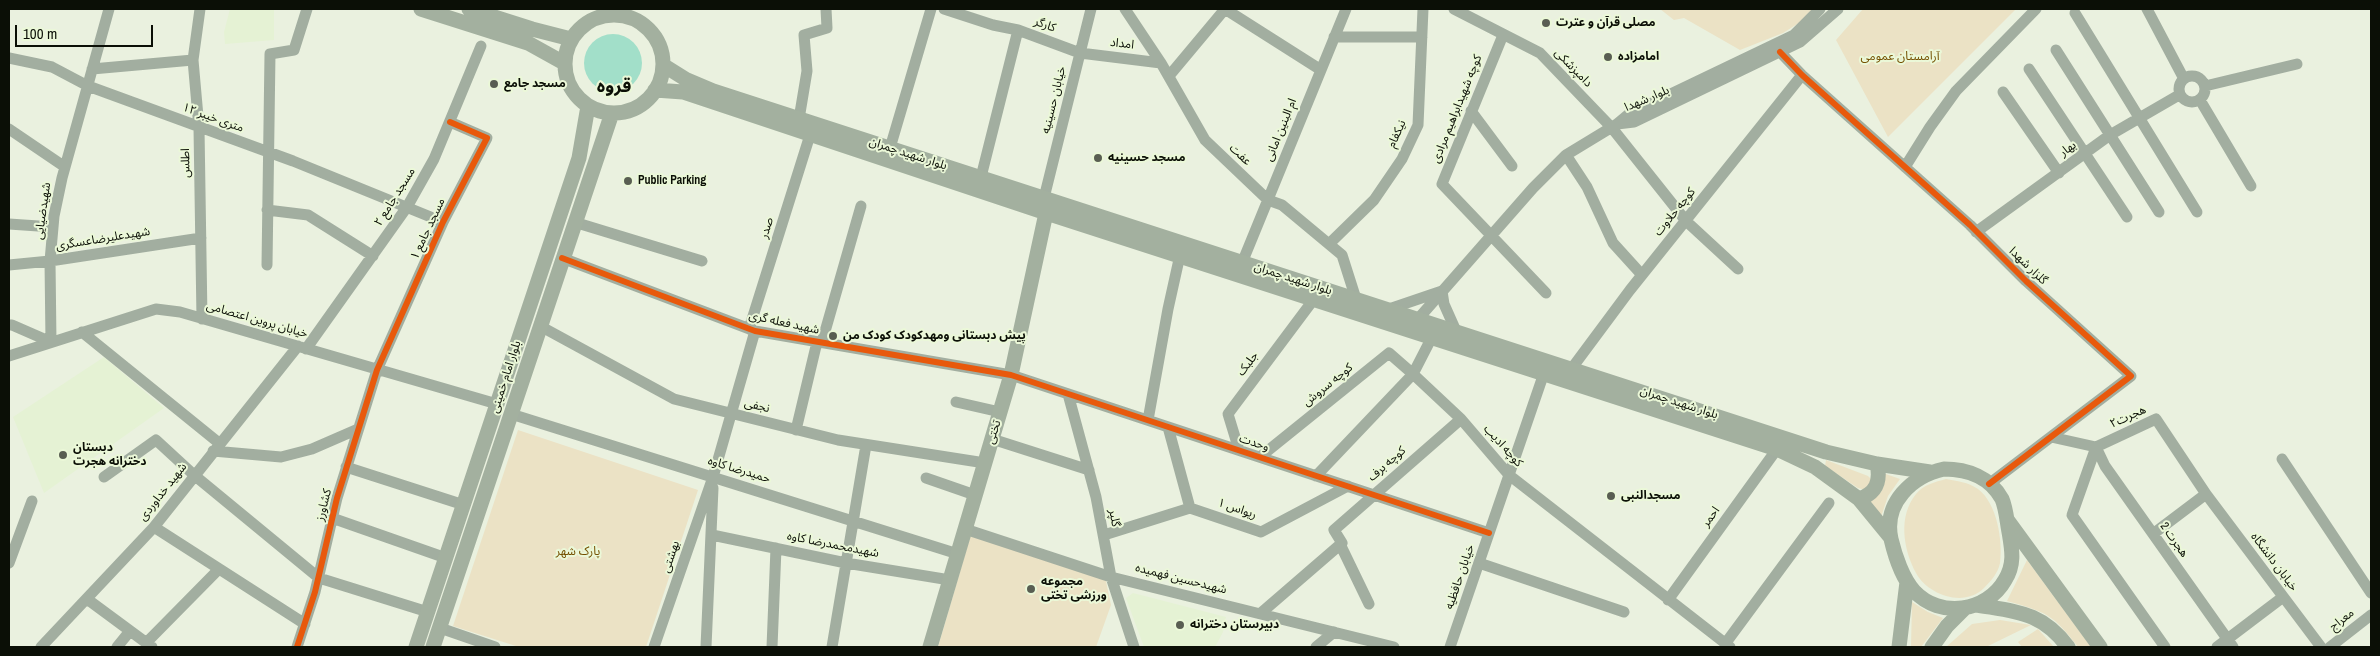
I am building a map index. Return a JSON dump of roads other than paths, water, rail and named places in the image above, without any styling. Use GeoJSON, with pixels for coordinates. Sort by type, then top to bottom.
{"type":"FeatureCollection","features":[{"type":"Feature","properties":{"kind":"main road"},"geometry":{"type":"LineString","coordinates":[[421,9],[528,43],[564,63]]}},
{"type":"Feature","properties":{"kind":"main road"},"geometry":{"type":"LineString","coordinates":[[469,9],[571,39]]}},
{"type":"Feature","properties":{"kind":"main road"},"geometry":{"type":"LineString","coordinates":[[616,12],[627,17],[639,15],[659,45],[663,65],[656,90],[641,104],[622,112],[600,111],[588,106],[570,88],[564,63],[571,39],[590,21],[616,12]]}},
{"type":"Feature","properties":{"kind":"main road","name":"بلوار شهید چمران"},"geometry":{"type":"LineString","coordinates":[[663,65],[687,80],[713,91],[1044,198],[1240,269],[1314,299],[1777,449],[1815,467],[1859,499],[1891,538]]}},
{"type":"Feature","properties":{"kind":"main road","name":"بلوار شهید چمران"},"geometry":{"type":"LineString","coordinates":[[656,90],[683,92],[1046,213],[1180,255],[1389,309],[1826,452],[1877,464],[1930,472]]}},
{"type":"Feature","properties":{"kind":"main road","name":"بلوار امام خمینی"},"geometry":{"type":"LineString","coordinates":[[416,647],[579,158],[588,106]]}},
{"type":"Feature","properties":{"kind":"main road","name":"بلوار امام خمینی"},"geometry":{"type":"LineString","coordinates":[[433,647],[612,113]]}},
{"type":"Feature","properties":{"kind":"main road","name":"تختی"},"geometry":{"type":"LineString","coordinates":[[930,647],[1011,375],[1046,213],[1044,198]]}},
{"type":"Feature","properties":{"kind":"main road"},"geometry":{"type":"LineString","coordinates":[[554,234],[569,238]]}},
{"type":"Feature","properties":{"kind":"main road"},"geometry":{"type":"LineString","coordinates":[[1859,499],[1870,495],[1877,486],[1880,475],[1877,464]]}},
{"type":"Feature","properties":{"kind":"main road"},"geometry":{"type":"LineString","coordinates":[[1932,647],[1947,626],[1970,607],[1998,590],[2011,567],[2013,554],[2002,500],[1989,484],[1972,473],[1958,469],[1930,472],[1912,482],[1898,498],[1890,524],[1891,538],[1907,582],[1926,601],[1938,606],[1970,607],[2019,612],[2044,621],[2068,647]]}},
{"type":"Feature","properties":{"kind":"main road"},"geometry":{"type":"LineString","coordinates":[[2006,518],[2100,647]]}},
{"type":"Feature","properties":{"kind":"main road"},"geometry":{"type":"LineString","coordinates":[[1899,647],[1907,582]]}},
{"type":"Feature","properties":{"kind":"street","name":"شهیدضیایی"},"geometry":{"type":"LineString","coordinates":[[51,342],[50,261],[53,226],[65,167],[109,9]]}},
{"type":"Feature","properties":{"kind":"street","name":"اطلس"},"geometry":{"type":"LineString","coordinates":[[200,9],[192,60],[199,128],[202,319]]}},
{"type":"Feature","properties":{"kind":"street"},"geometry":{"type":"LineString","coordinates":[[267,265],[270,54],[294,50],[307,9]]}},
{"type":"Feature","properties":{"kind":"street"},"geometry":{"type":"LineString","coordinates":[[799,118],[807,71],[804,35],[827,28],[826,9]]}},
{"type":"Feature","properties":{"kind":"street"},"geometry":{"type":"LineString","coordinates":[[890,148],[931,9]]}},
{"type":"Feature","properties":{"kind":"street","name":"کارگر"},"geometry":{"type":"LineString","coordinates":[[944,9],[993,25],[1018,30],[1080,53]]}},
{"type":"Feature","properties":{"kind":"street","name":"خیابان حسینیه"},"geometry":{"type":"LineString","coordinates":[[1044,198],[1091,9]]}},
{"type":"Feature","properties":{"kind":"street","name":"عفت"},"geometry":{"type":"LineString","coordinates":[[1125,9],[1169,76],[1205,140],[1268,200],[1282,204],[1342,255],[1356,299]]}},
{"type":"Feature","properties":{"kind":"street"},"geometry":{"type":"LineString","coordinates":[[1169,76],[1225,9],[1321,70]]}},
{"type":"Feature","properties":{"kind":"street","name":"ام البنین امانی"},"geometry":{"type":"LineString","coordinates":[[1240,269],[1346,9]]}},
{"type":"Feature","properties":{"kind":"street","name":"نیکفام"},"geometry":{"type":"LineString","coordinates":[[1329,244],[1374,200],[1402,159],[1418,125],[1423,9]]}},
{"type":"Feature","properties":{"kind":"street","name":"دامپزشکی"},"geometry":{"type":"LineString","coordinates":[[1454,9],[1540,54],[1614,126],[1686,220],[1738,270]]}},
{"type":"Feature","properties":{"kind":"street","name":"بلوار شهدا"},"geometry":{"type":"LineString","coordinates":[[1614,126],[1628,114],[1794,35],[1820,9]]}},
{"type":"Feature","properties":{"kind":"street","name":"بلوار شهدا"},"geometry":{"type":"LineString","coordinates":[[1614,126],[1634,122],[1800,42],[1838,9]]}},
{"type":"Feature","properties":{"kind":"street"},"geometry":{"type":"LineString","coordinates":[[1905,167],[1930,127],[1956,91],[2036,9]]}},
{"type":"Feature","properties":{"kind":"street"},"geometry":{"type":"LineString","coordinates":[[2147,9],[2184,79]]}},
{"type":"Feature","properties":{"kind":"street"},"geometry":{"type":"LineString","coordinates":[[2075,14],[2197,212]]}},
{"type":"Feature","properties":{"kind":"street"},"geometry":{"type":"LineString","coordinates":[[981,177],[1018,30]]}},
{"type":"Feature","properties":{"kind":"street","name":"کوچه شهیدابراهیم مرادی"},"geometry":{"type":"LineString","coordinates":[[1491,235],[1442,184],[1503,35]]}},
{"type":"Feature","properties":{"kind":"street"},"geometry":{"type":"LineString","coordinates":[[1334,37],[1422,37]]}},
{"type":"Feature","properties":{"kind":"street","name":"مسجد جامع ۲"},"geometry":{"type":"LineString","coordinates":[[302,348],[373,256],[407,207],[434,160],[481,46]]}},
{"type":"Feature","properties":{"kind":"street"},"geometry":{"type":"LineString","coordinates":[[2056,50],[2159,212]]}},
{"type":"Feature","properties":{"kind":"street","name":"گلزار شهدا"},"geometry":{"type":"LineString","coordinates":[[1780,52],[1802,75],[1905,167],[2026,281],[2131,376],[1989,484]]}},
{"type":"Feature","properties":{"kind":"street","name":"امداد"},"geometry":{"type":"LineString","coordinates":[[1080,53],[1161,63]]}},
{"type":"Feature","properties":{"kind":"street","name":"۱۲ متری خیبر"},"geometry":{"type":"LineString","coordinates":[[9,58],[52,68],[88,86],[268,152],[443,222]]}},
{"type":"Feature","properties":{"kind":"street"},"geometry":{"type":"LineString","coordinates":[[92,69],[192,60]]}},
{"type":"Feature","properties":{"kind":"street"},"geometry":{"type":"LineString","coordinates":[[2204,86],[2297,64]]}},
{"type":"Feature","properties":{"kind":"street"},"geometry":{"type":"LineString","coordinates":[[2028,69],[2127,217]]}},
{"type":"Feature","properties":{"kind":"street","name":"کوچه حلاوت"},"geometry":{"type":"LineString","coordinates":[[1572,368],[1642,275],[1802,75]]}},
{"type":"Feature","properties":{"kind":"street"},"geometry":{"type":"LineString","coordinates":[[2188,76],[2198,78],[2204,86],[2203,96],[2200,100],[2191,102],[2186,101],[2178,89],[2188,76]]}},
{"type":"Feature","properties":{"kind":"street"},"geometry":{"type":"LineString","coordinates":[[2003,92],[2059,172]]}},
{"type":"Feature","properties":{"kind":"street","name":"بهار"},"geometry":{"type":"LineString","coordinates":[[1976,232],[2110,135],[2180,94]]}},
{"type":"Feature","properties":{"kind":"street"},"geometry":{"type":"LineString","coordinates":[[2200,100],[2252,186]]}},
{"type":"Feature","properties":{"kind":"street"},"geometry":{"type":"LineString","coordinates":[[1471,111],[1512,166]]}},
{"type":"Feature","properties":{"kind":"street","name":"مسجد جامع ۱"},"geometry":{"type":"LineString","coordinates":[[378,370],[443,222],[487,138],[450,122]]}},
{"type":"Feature","properties":{"kind":"street"},"geometry":{"type":"LineString","coordinates":[[1418,319],[1533,188],[1566,155],[1614,126]]}},
{"type":"Feature","properties":{"kind":"street"},"geometry":{"type":"LineString","coordinates":[[9,129],[65,167]]}},
{"type":"Feature","properties":{"kind":"street","name":"صدر"},"geometry":{"type":"LineString","coordinates":[[713,477],[752,330],[810,135]]}},
{"type":"Feature","properties":{"kind":"street"},"geometry":{"type":"LineString","coordinates":[[1566,155],[1587,187],[1613,243],[1642,275]]}},
{"type":"Feature","properties":{"kind":"street"},"geometry":{"type":"LineString","coordinates":[[796,430],[819,342],[861,206]]}},
{"type":"Feature","properties":{"kind":"street"},"geometry":{"type":"LineString","coordinates":[[268,210],[308,215],[373,256]]}},
{"type":"Feature","properties":{"kind":"street"},"geometry":{"type":"LineString","coordinates":[[574,222],[702,261]]}},
{"type":"Feature","properties":{"kind":"street"},"geometry":{"type":"LineString","coordinates":[[9,224],[53,226]]}},
{"type":"Feature","properties":{"kind":"street"},"geometry":{"type":"LineString","coordinates":[[1491,235],[1546,293]]}},
{"type":"Feature","properties":{"kind":"street","name":"شهیدعلیرضاعسگری"},"geometry":{"type":"LineString","coordinates":[[9,265],[50,261],[201,238]]}},
{"type":"Feature","properties":{"kind":"street"},"geometry":{"type":"LineString","coordinates":[[1148,420],[1180,255]]}},
{"type":"Feature","properties":{"kind":"street","name":"شهید فعله گری"},"geometry":{"type":"LineString","coordinates":[[562,258],[752,330],[1011,375]]}},
{"type":"Feature","properties":{"kind":"street"},"geometry":{"type":"LineString","coordinates":[[1389,309],[1442,291]]}},
{"type":"Feature","properties":{"kind":"street"},"geometry":{"type":"LineString","coordinates":[[1442,291],[1444,304],[1456,331]]}},
{"type":"Feature","properties":{"kind":"street","name":"جلبک"},"geometry":{"type":"LineString","coordinates":[[1239,450],[1228,414],[1314,299]]}},
{"type":"Feature","properties":{"kind":"street","name":"خیابان پروین اعتصامی"},"geometry":{"type":"LineString","coordinates":[[9,356],[156,309],[202,319],[497,404]]}},
{"type":"Feature","properties":{"kind":"street"},"geometry":{"type":"LineString","coordinates":[[9,325],[51,342]]}},
{"type":"Feature","properties":{"kind":"street","name":"نجفی"},"geometry":{"type":"LineString","coordinates":[[540,326],[674,399],[796,430],[866,444],[985,463]]}},
{"type":"Feature","properties":{"kind":"street"},"geometry":{"type":"LineString","coordinates":[[82,332],[216,447],[281,457],[312,449],[358,429]]}},
{"type":"Feature","properties":{"kind":"street"},"geometry":{"type":"LineString","coordinates":[[1316,476],[1413,374],[1432,337]]}},
{"type":"Feature","properties":{"kind":"street","name":"شهید خداوردی"},"geometry":{"type":"LineString","coordinates":[[41,647],[154,527],[216,447],[302,348]]}},
{"type":"Feature","properties":{"kind":"street","name":"کوچه سروش"},"geometry":{"type":"LineString","coordinates":[[1260,457],[1389,353],[1413,374]]}},
{"type":"Feature","properties":{"kind":"street","name":"کشاورز"},"geometry":{"type":"LineString","coordinates":[[300,646],[346,467],[378,370]]}},
{"type":"Feature","properties":{"kind":"street","name":"خیابان حافظیه"},"geometry":{"type":"LineString","coordinates":[[1454,646],[1479,563],[1544,373]]}},
{"type":"Feature","properties":{"kind":"street","name":"کوچه ادیب"},"geometry":{"type":"LineString","coordinates":[[1413,374],[1460,419],[1509,475],[1722,644]]}},
{"type":"Feature","properties":{"kind":"street","name":"وحدت"},"geometry":{"type":"LineString","coordinates":[[1011,375],[1489,533]]}},
{"type":"Feature","properties":{"kind":"street","name":"گلپر"},"geometry":{"type":"LineString","coordinates":[[1068,394],[1089,470],[1104,534],[1111,577],[1134,647]]}},
{"type":"Feature","properties":{"kind":"street"},"geometry":{"type":"LineString","coordinates":[[956,402],[1000,412]]}},
{"type":"Feature","properties":{"kind":"street","name":"حمیدرضا کاوه"},"geometry":{"type":"LineString","coordinates":[[511,414],[958,554]]}},
{"type":"Feature","properties":{"kind":"street","name":"کوچه برف"},"geometry":{"type":"LineString","coordinates":[[1340,544],[1342,543],[1334,530],[1460,419]]}},
{"type":"Feature","properties":{"kind":"street","name":"هجرت۲"},"geometry":{"type":"LineString","coordinates":[[2096,447],[2156,419],[2206,494]]}},
{"type":"Feature","properties":{"kind":"street"},"geometry":{"type":"LineString","coordinates":[[1104,534],[1190,508],[1168,427]]}},
{"type":"Feature","properties":{"kind":"street"},"geometry":{"type":"LineString","coordinates":[[2051,437],[2096,447],[2072,515],[2165,647]]}},
{"type":"Feature","properties":{"kind":"street"},"geometry":{"type":"LineString","coordinates":[[992,439],[1089,470]]}},
{"type":"Feature","properties":{"kind":"street"},"geometry":{"type":"LineString","coordinates":[[104,477],[156,440],[194,475],[319,578],[428,612]]}},
{"type":"Feature","properties":{"kind":"street"},"geometry":{"type":"LineString","coordinates":[[832,647],[866,444]]}},
{"type":"Feature","properties":{"kind":"street","name":"هجرت 2"},"geometry":{"type":"LineString","coordinates":[[2096,447],[2105,466],[2230,644]]}},
{"type":"Feature","properties":{"kind":"street","name":"احمر"},"geometry":{"type":"LineString","coordinates":[[1668,600],[1777,449]]}},
{"type":"Feature","properties":{"kind":"street"},"geometry":{"type":"LineString","coordinates":[[2282,459],[2371,593]]}},
{"type":"Feature","properties":{"kind":"street"},"geometry":{"type":"LineString","coordinates":[[346,467],[464,505]]}},
{"type":"Feature","properties":{"kind":"street"},"geometry":{"type":"LineString","coordinates":[[706,647],[713,477]]}},
{"type":"Feature","properties":{"kind":"street","name":"بهشتی"},"geometry":{"type":"LineString","coordinates":[[654,647],[713,477]]}},
{"type":"Feature","properties":{"kind":"street"},"geometry":{"type":"LineString","coordinates":[[926,478],[975,495]]}},
{"type":"Feature","properties":{"kind":"street","name":"ریواس ۱"},"geometry":{"type":"LineString","coordinates":[[1190,508],[1261,532],[1348,486]]}},
{"type":"Feature","properties":{"kind":"street"},"geometry":{"type":"LineString","coordinates":[[2153,534],[2206,494]]}},
{"type":"Feature","properties":{"kind":"street","name":"خیابان دانشگاه"},"geometry":{"type":"LineString","coordinates":[[2206,494],[2321,647]]}},
{"type":"Feature","properties":{"kind":"street"},"geometry":{"type":"LineString","coordinates":[[9,563],[32,501]]}},
{"type":"Feature","properties":{"kind":"street"},"geometry":{"type":"LineString","coordinates":[[1722,644],[1829,503]]}},
{"type":"Feature","properties":{"kind":"street"},"geometry":{"type":"LineString","coordinates":[[332,518],[446,558]]}},
{"type":"Feature","properties":{"kind":"street"},"geometry":{"type":"LineString","coordinates":[[154,527],[218,570],[305,624]]}},
{"type":"Feature","properties":{"kind":"street","name":"شهیدحسین فهمیده"},"geometry":{"type":"LineString","coordinates":[[965,529],[1111,577],[1260,612],[1394,647]]}},
{"type":"Feature","properties":{"kind":"street","name":"شهیدمحمدرضا کاوه"},"geometry":{"type":"LineString","coordinates":[[712,534],[846,563],[950,580]]}},
{"type":"Feature","properties":{"kind":"street"},"geometry":{"type":"LineString","coordinates":[[1260,612],[1340,544],[1369,604]]}},
{"type":"Feature","properties":{"kind":"street"},"geometry":{"type":"LineString","coordinates":[[772,647],[776,548]]}},
{"type":"Feature","properties":{"kind":"street"},"geometry":{"type":"LineString","coordinates":[[1479,563],[1624,612]]}},
{"type":"Feature","properties":{"kind":"street"},"geometry":{"type":"LineString","coordinates":[[87,599],[149,645],[218,570]]}},
{"type":"Feature","properties":{"kind":"street"},"geometry":{"type":"LineString","coordinates":[[2217,647],[2230,644],[2283,597]]}},
{"type":"Feature","properties":{"kind":"street","name":"معراج"},"geometry":{"type":"LineString","coordinates":[[2330,647],[2371,615]]}},
{"type":"Feature","properties":{"kind":"street"},"geometry":{"type":"LineString","coordinates":[[440,628],[495,647]]}},
{"type":"Feature","properties":{"kind":"street"},"geometry":{"type":"LineString","coordinates":[[117,647],[130,631]]}},
{"type":"Feature","properties":{"kind":"street"},"geometry":{"type":"LineString","coordinates":[[1316,647],[1334,632]]}},
{"type":"Feature","properties":{"kind":"place","name":"مصلی قرآن و عترت"},"geometry":{"type":"Point","coordinates":[1546,23]}},
{"type":"Feature","properties":{"kind":"place","name":"امامزاده"},"geometry":{"type":"Point","coordinates":[1608,57]}},
{"type":"Feature","properties":{"kind":"place","name":"مسجد جامع"},"geometry":{"type":"Point","coordinates":[494,84]}},
{"type":"Feature","properties":{"kind":"place","name":"مسجد حسینیه"},"geometry":{"type":"Point","coordinates":[1098,158]}},
{"type":"Feature","properties":{"kind":"place","name":"Public Parking"},"geometry":{"type":"Point","coordinates":[628,181]}},
{"type":"Feature","properties":{"kind":"place","name":"پیش دبستانی ومهدکودک کودک من"},"geometry":{"type":"Point","coordinates":[833,336]}},
{"type":"Feature","properties":{"kind":"place","name":"دبستان دخترانه هجرت"},"geometry":{"type":"Point","coordinates":[63,455]}},
{"type":"Feature","properties":{"kind":"place","name":"مسجدالنبی"},"geometry":{"type":"Point","coordinates":[1611,496]}},
{"type":"Feature","properties":{"kind":"place","name":"مجموعه ورزشی تختی"},"geometry":{"type":"Point","coordinates":[1031,589]}},
{"type":"Feature","properties":{"kind":"place","name":"دبیرستان دخترانه"},"geometry":{"type":"Point","coordinates":[1180,625]}},
{"type":"Feature","properties":{"kind":"district","name":"قروه"},"geometry":{"type":"Point","coordinates":[614,87]}},
{"type":"Feature","properties":{"kind":"park label","name":"آرامستان عمومی"},"geometry":{"type":"Point","coordinates":[1900,57]}},
{"type":"Feature","properties":{"kind":"park label","name":"پارک شهر"},"geometry":{"type":"Point","coordinates":[578,552]}}]}
